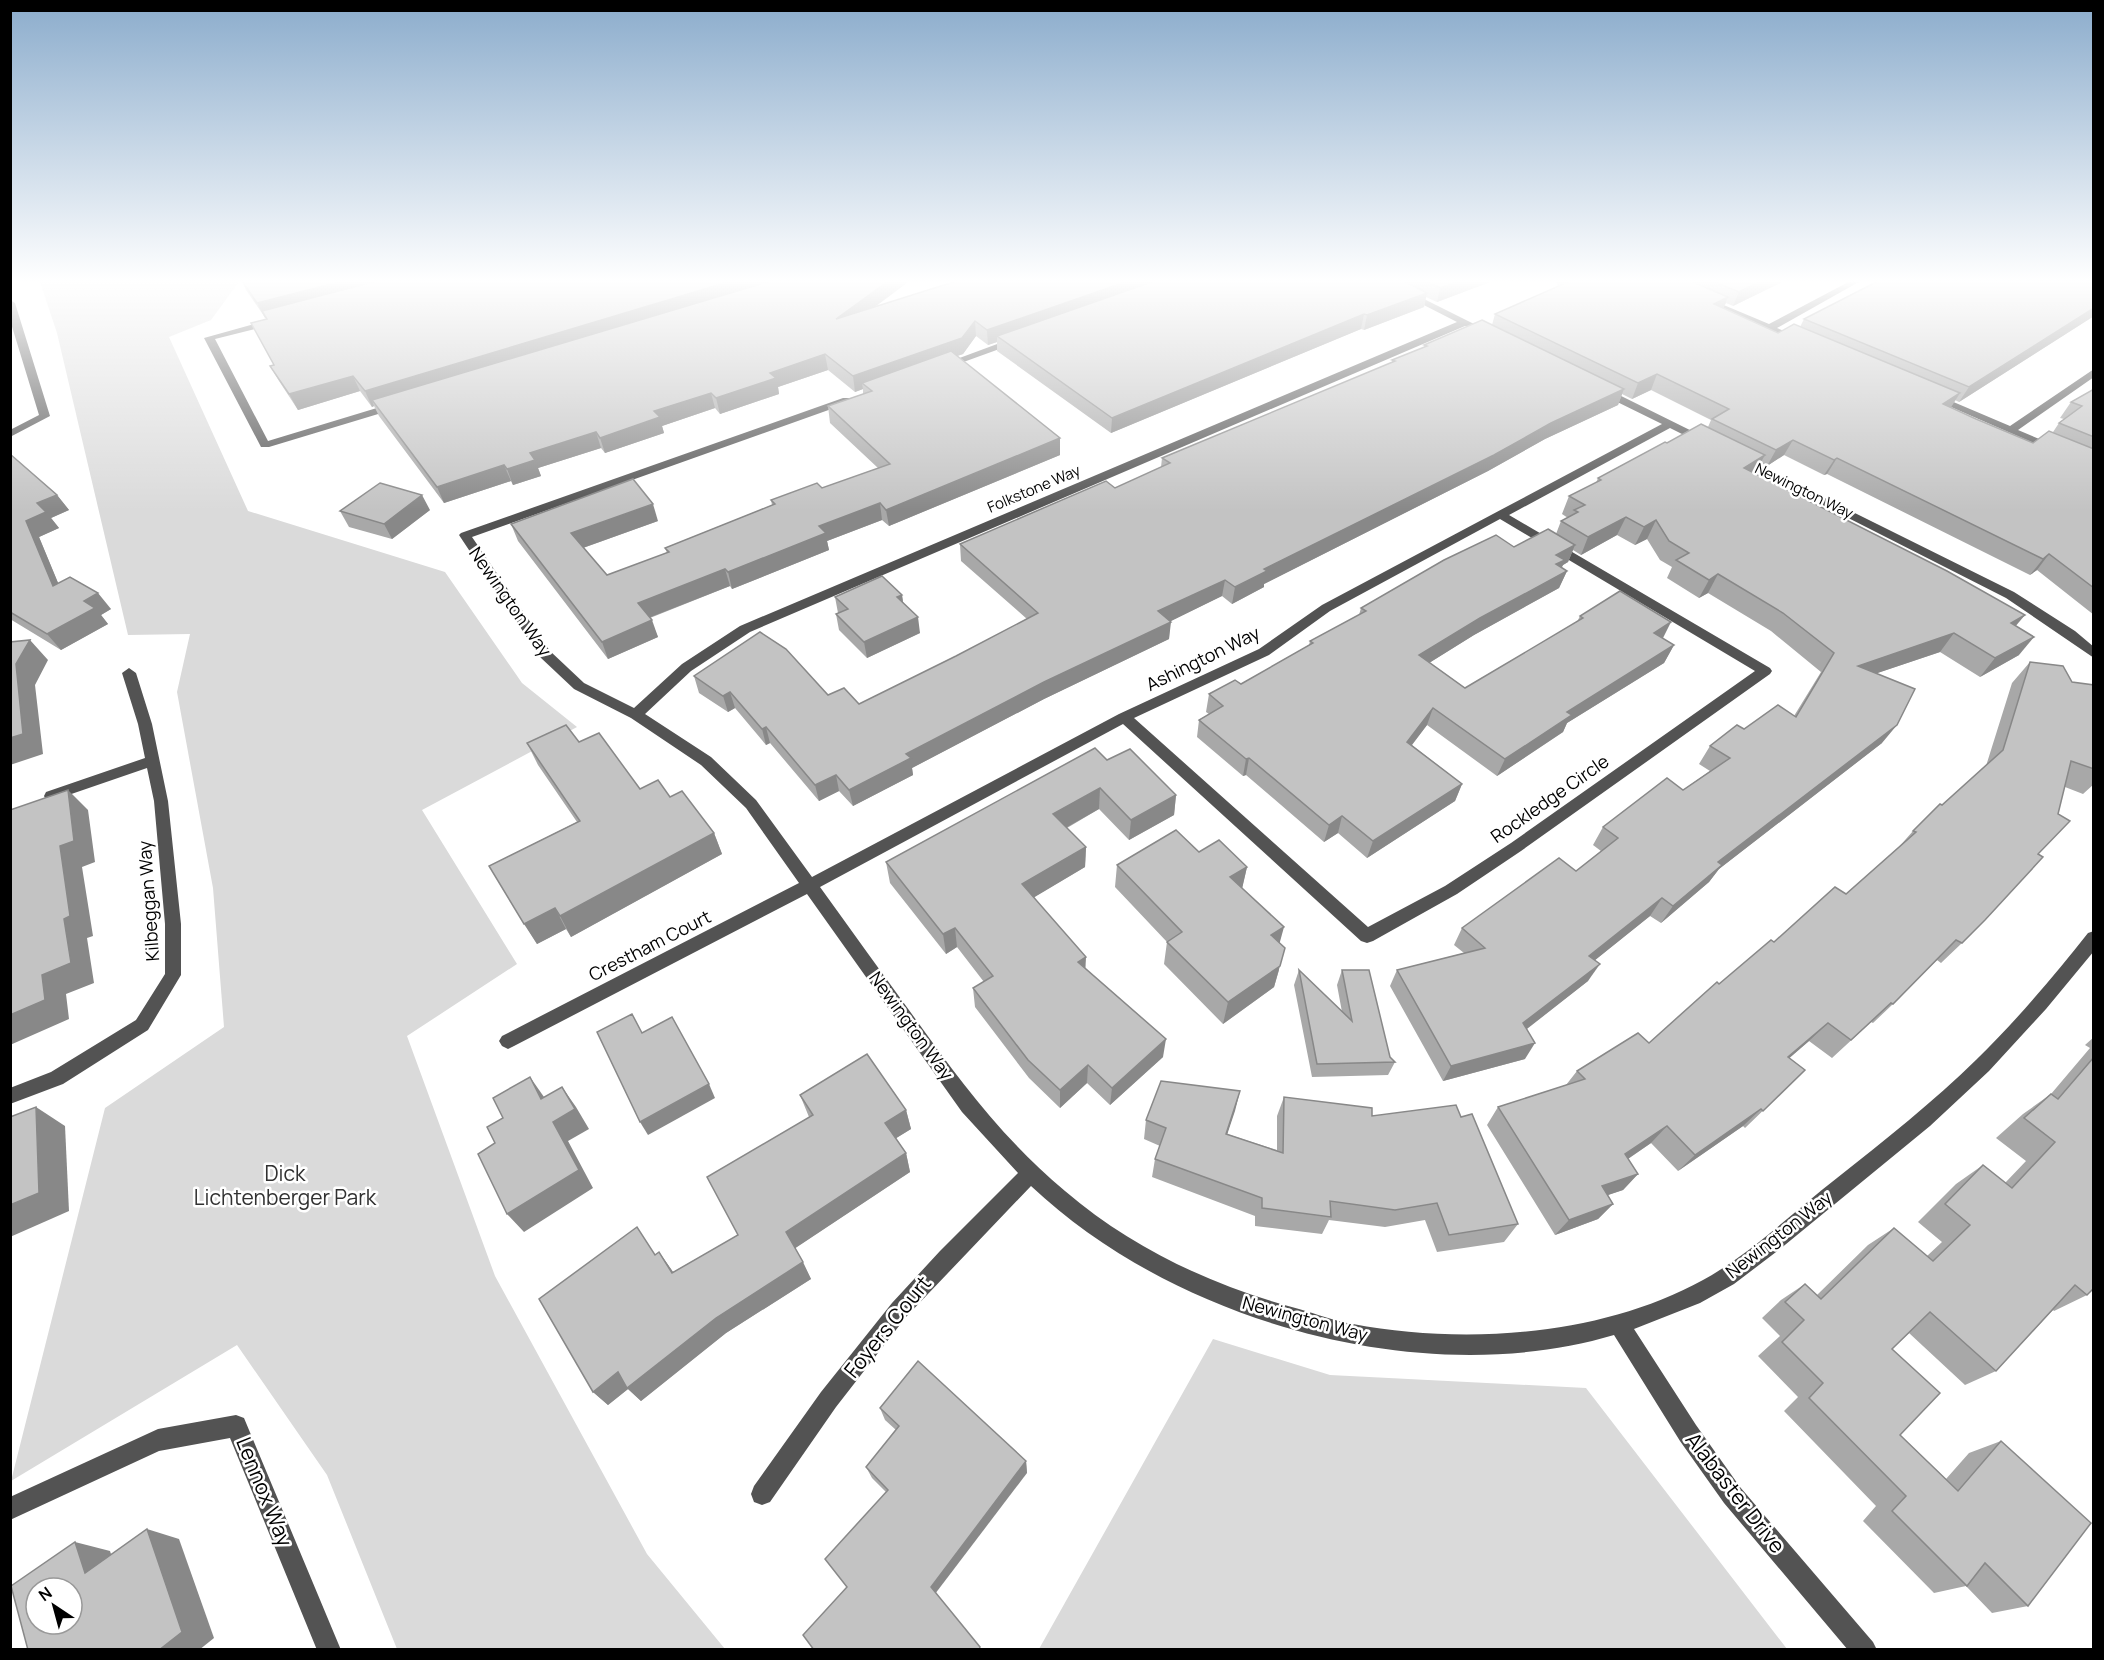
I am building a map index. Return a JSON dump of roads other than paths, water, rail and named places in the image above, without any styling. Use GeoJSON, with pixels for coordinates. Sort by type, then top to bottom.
{"type":"FeatureCollection","features":[{"type":"Feature","properties":{"kind":"street"},"geometry":{"type":"LineString","coordinates":[[10,434],[45,416],[26,356]]}},
{"type":"Feature","properties":{"kind":"street"},"geometry":{"type":"LineString","coordinates":[[218,356],[265,445],[400,404]]}},
{"type":"Feature","properties":{"kind":"street"},"geometry":{"type":"LineString","coordinates":[[933,370],[971,356]]}},
{"type":"Feature","properties":{"kind":"street","name":"Folkstone Way"},"geometry":{"type":"LineString","coordinates":[[636,716],[669,681],[697,658],[745,629],[1395,356]]}},
{"type":"Feature","properties":{"kind":"street"},"geometry":{"type":"LineString","coordinates":[[2011,430],[2094,372]]}},
{"type":"Feature","properties":{"kind":"street"},"geometry":{"type":"LineString","coordinates":[[1588,383],[1713,446]]}},
{"type":"Feature","properties":{"kind":"street"},"geometry":{"type":"LineString","coordinates":[[1923,393],[2062,452]]}},
{"type":"Feature","properties":{"kind":"street","name":"Newington Way"},"geometry":{"type":"LineString","coordinates":[[855,397],[465,536],[544,654],[560,671],[579,686],[636,716],[706,761],[751,804],[968,1106],[997,1141],[1030,1174],[1094,1226],[1139,1255],[1188,1281],[1239,1302],[1348,1334],[1450,1344],[1515,1343],[1569,1336],[1619,1324],[1693,1296],[1734,1274],[1903,1137],[1983,1066],[2048,996],[2094,938]]}},
{"type":"Feature","properties":{"kind":"street","name":"Ashington Way"},"geometry":{"type":"LineString","coordinates":[[810,885],[1124,717],[1264,652],[1326,608],[1670,424]]}},
{"type":"Feature","properties":{"kind":"street","name":"Newington Way"},"geometry":{"type":"LineString","coordinates":[[1734,456],[2010,595],[2060,627],[2094,654]]}},
{"type":"Feature","properties":{"kind":"street","name":"Rockledge Circle"},"geometry":{"type":"LineString","coordinates":[[1124,717],[1367,936],[1451,890],[1516,847],[1765,671],[1501,514]]}},
{"type":"Feature","properties":{"kind":"street","name":"Kilbeggan Way"},"geometry":{"type":"LineString","coordinates":[[10,1096],[57,1078],[142,1025],[173,975],[172,913],[161,801],[153,761],[129,673]]}},
{"type":"Feature","properties":{"kind":"street"},"geometry":{"type":"LineString","coordinates":[[32,803],[153,761]]}},
{"type":"Feature","properties":{"kind":"street","name":"Crestham Court"},"geometry":{"type":"LineString","coordinates":[[508,1041],[810,885]]}},
{"type":"Feature","properties":{"kind":"street","name":"Foyers Court"},"geometry":{"type":"LineString","coordinates":[[762,1494],[803,1433],[899,1310],[947,1257],[1030,1174]]}},
{"type":"Feature","properties":{"kind":"street","name":"Alabaster Drive"},"geometry":{"type":"LineString","coordinates":[[1619,1324],[1688,1433],[1732,1494],[1865,1650]]}},
{"type":"Feature","properties":{"kind":"street","name":"Lennox Way"},"geometry":{"type":"LineString","coordinates":[[10,1509],[158,1440],[237,1425],[329,1650]]}},
{"type":"Feature","properties":{"kind":"park label","name":"Dick Lichtenberger Park"},"geometry":{"type":"Point","coordinates":[285,1186]}}]}
